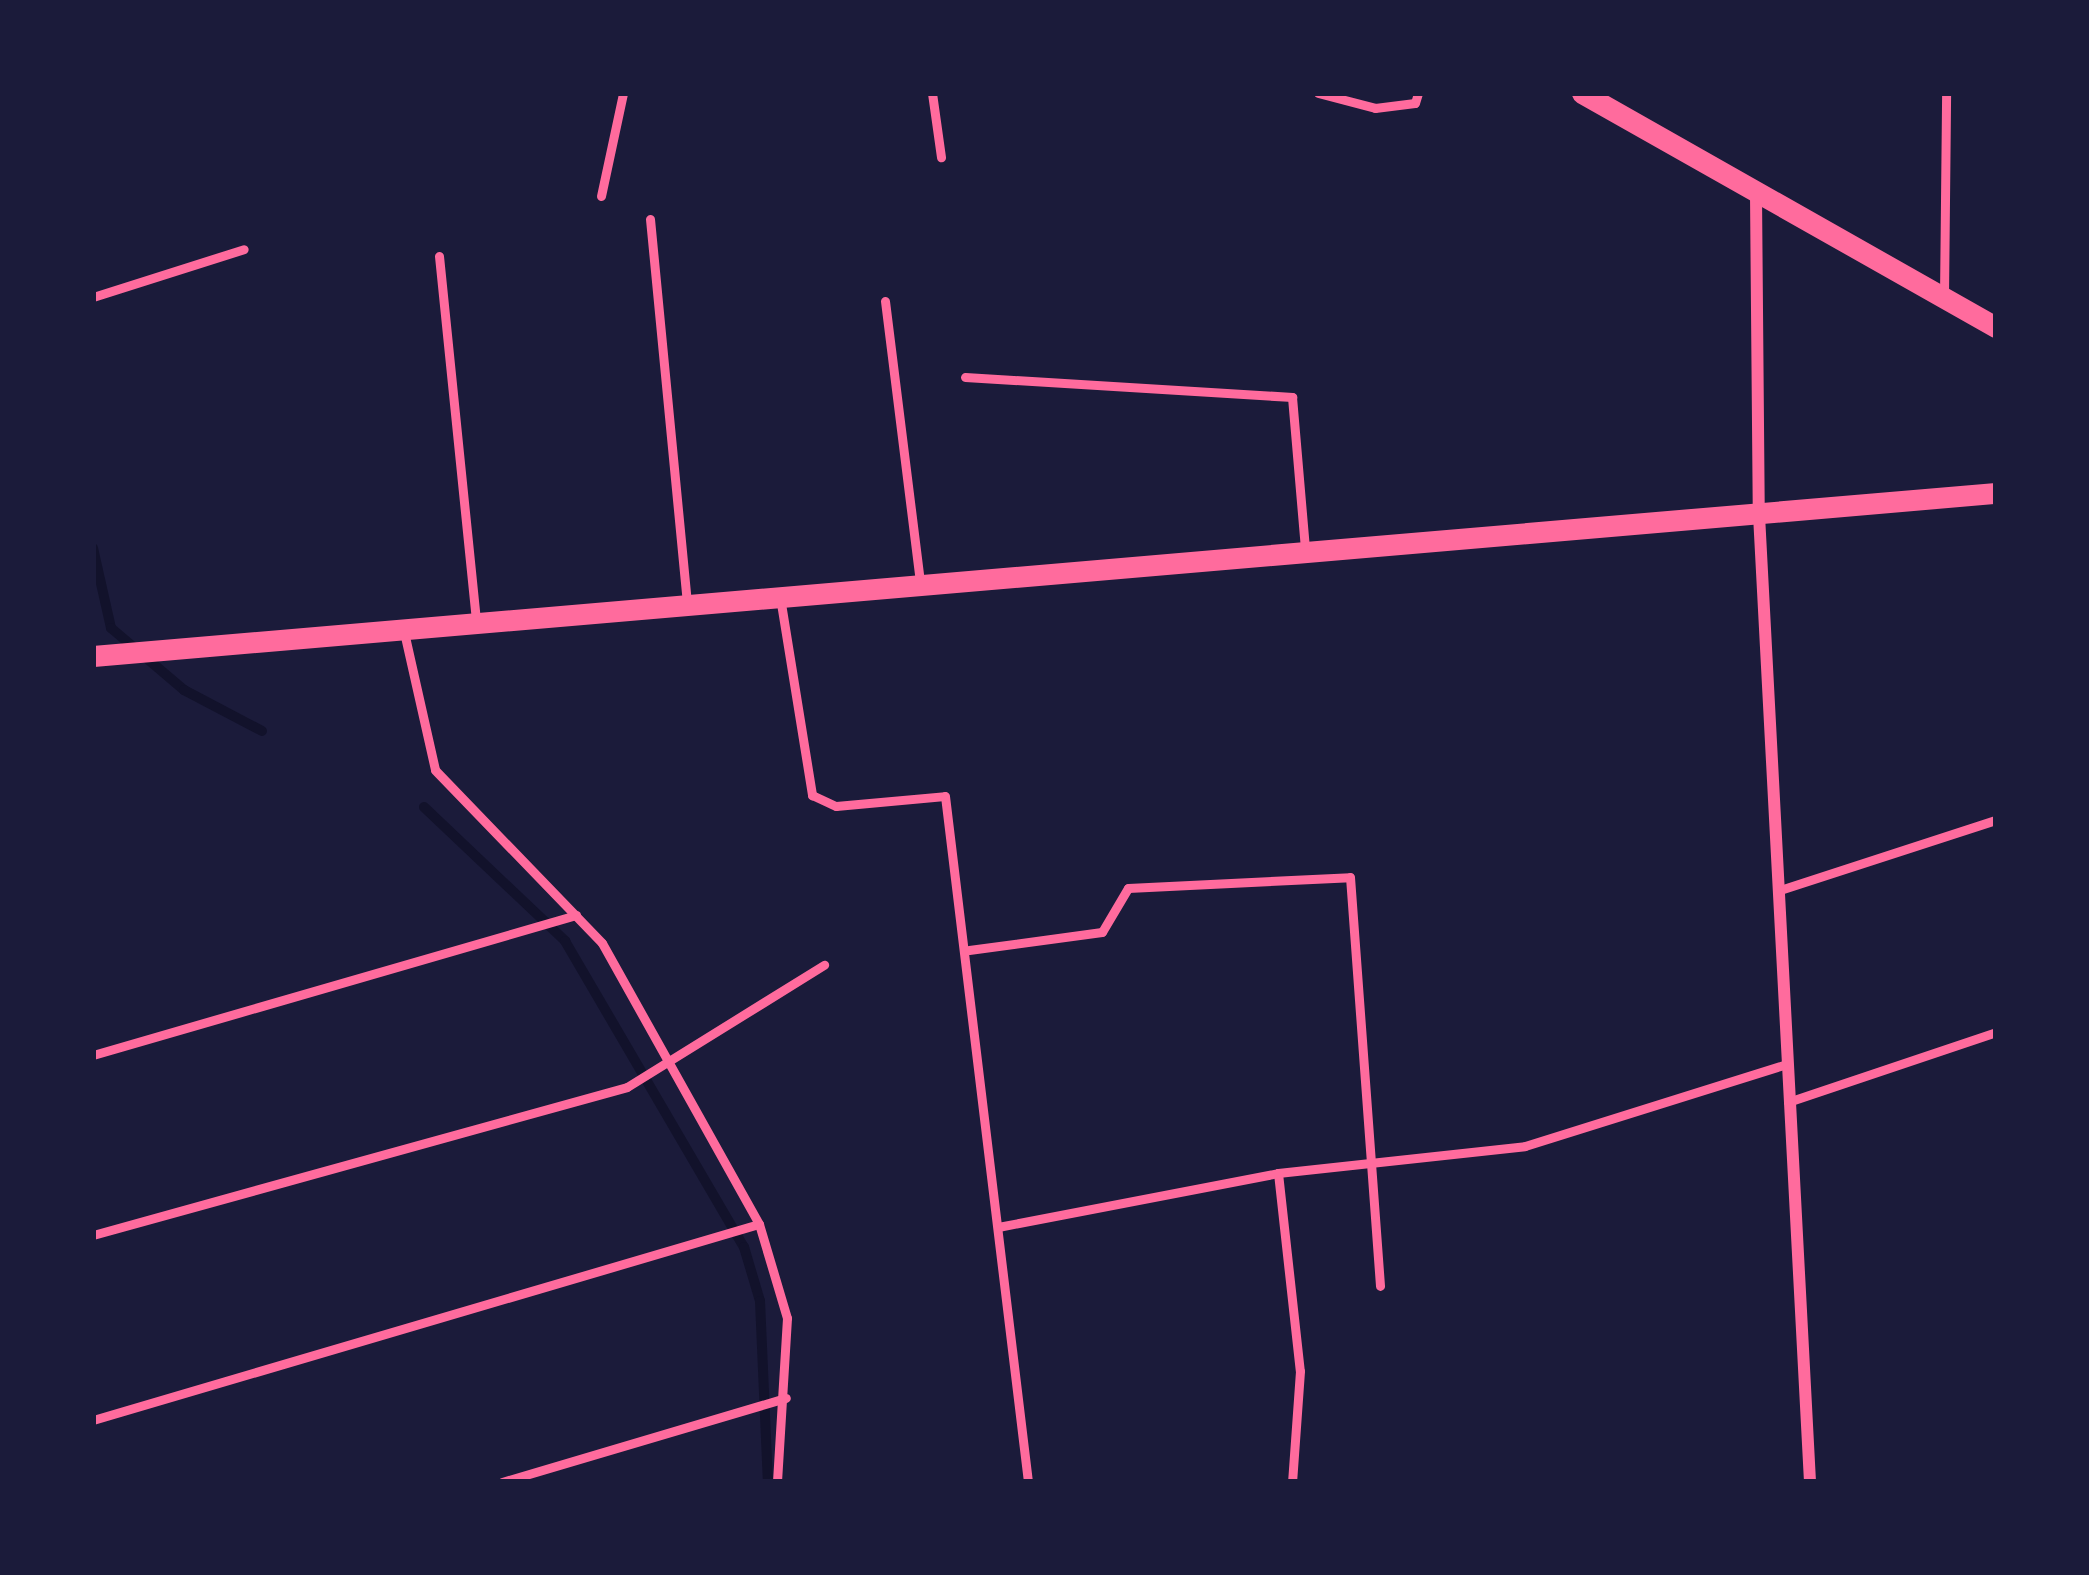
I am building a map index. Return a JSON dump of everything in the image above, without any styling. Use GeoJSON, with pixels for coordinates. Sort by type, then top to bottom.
{"type":"FeatureCollection","features":[{"type":"Feature","properties":{"kind":"street"},"geometry":{"type":"LineString","coordinates":[[1582,93],[1996,327]]}},
{"type":"Feature","properties":{"kind":"street"},"geometry":{"type":"LineString","coordinates":[[1756,195],[1760,515],[1780,890],[1784,1065],[1810,1482]]}},
{"type":"Feature","properties":{"kind":"street"},"geometry":{"type":"LineString","coordinates":[[94,653],[404,632],[1305,549],[1996,493]]}},
{"type":"Feature","properties":{"kind":"lane"},"geometry":{"type":"LineString","coordinates":[[601,196],[623,93]]}},
{"type":"Feature","properties":{"kind":"lane"},"geometry":{"type":"LineString","coordinates":[[932,93],[941,158]]}},
{"type":"Feature","properties":{"kind":"lane"},"geometry":{"type":"LineString","coordinates":[[1318,93],[1375,108],[1415,103],[1418,93]]}},
{"type":"Feature","properties":{"kind":"lane"},"geometry":{"type":"LineString","coordinates":[[1944,301],[1946,93]]}},
{"type":"Feature","properties":{"kind":"lane"},"geometry":{"type":"LineString","coordinates":[[650,219],[688,608]]}},
{"type":"Feature","properties":{"kind":"lane"},"geometry":{"type":"LineString","coordinates":[[93,297],[244,249]]}},
{"type":"Feature","properties":{"kind":"lane"},"geometry":{"type":"LineString","coordinates":[[439,256],[476,625]]}},
{"type":"Feature","properties":{"kind":"lane"},"geometry":{"type":"LineString","coordinates":[[885,301],[920,585]]}},
{"type":"Feature","properties":{"kind":"lane"},"geometry":{"type":"LineString","coordinates":[[965,376],[1292,398],[1305,549]]}},
{"type":"Feature","properties":{"kind":"lane"},"geometry":{"type":"LineString","coordinates":[[780,597],[812,795],[836,806],[945,796],[970,950],[1028,1482]]}},
{"type":"Feature","properties":{"kind":"lane"},"geometry":{"type":"LineString","coordinates":[[404,632],[435,770],[576,915],[670,1058],[759,1224],[787,1318],[777,1482]]}},
{"type":"Feature","properties":{"kind":"lane"},"geometry":{"type":"LineString","coordinates":[[1780,890],[1996,820]]}},
{"type":"Feature","properties":{"kind":"lane"},"geometry":{"type":"LineString","coordinates":[[970,950],[1102,932],[1128,888],[1350,877],[1376,1163],[1380,1286]]}},
{"type":"Feature","properties":{"kind":"lane"},"geometry":{"type":"LineString","coordinates":[[93,1055],[576,915]]}},
{"type":"Feature","properties":{"kind":"lane"},"geometry":{"type":"LineString","coordinates":[[93,1235],[627,1087],[824,965]]}},
{"type":"Feature","properties":{"kind":"lane"},"geometry":{"type":"LineString","coordinates":[[1788,1102],[1996,1032]]}},
{"type":"Feature","properties":{"kind":"lane"},"geometry":{"type":"LineString","coordinates":[[998,1227],[1278,1173],[1525,1146],[1784,1065]]}},
{"type":"Feature","properties":{"kind":"lane"},"geometry":{"type":"LineString","coordinates":[[1278,1173],[1300,1372],[1292,1482]]}},
{"type":"Feature","properties":{"kind":"lane"},"geometry":{"type":"LineString","coordinates":[[93,1420],[759,1224]]}},
{"type":"Feature","properties":{"kind":"lane"},"geometry":{"type":"LineString","coordinates":[[502,1482],[785,1398]]}},
{"type":"Feature","properties":{"kind":"waterway"},"geometry":{"type":"LineString","coordinates":[[93,548],[111,628],[184,690],[262,731]]}},
{"type":"Feature","properties":{"kind":"waterway"},"geometry":{"type":"LineString","coordinates":[[424,807],[565,941],[744,1247],[760,1301],[768,1482]]}}]}
